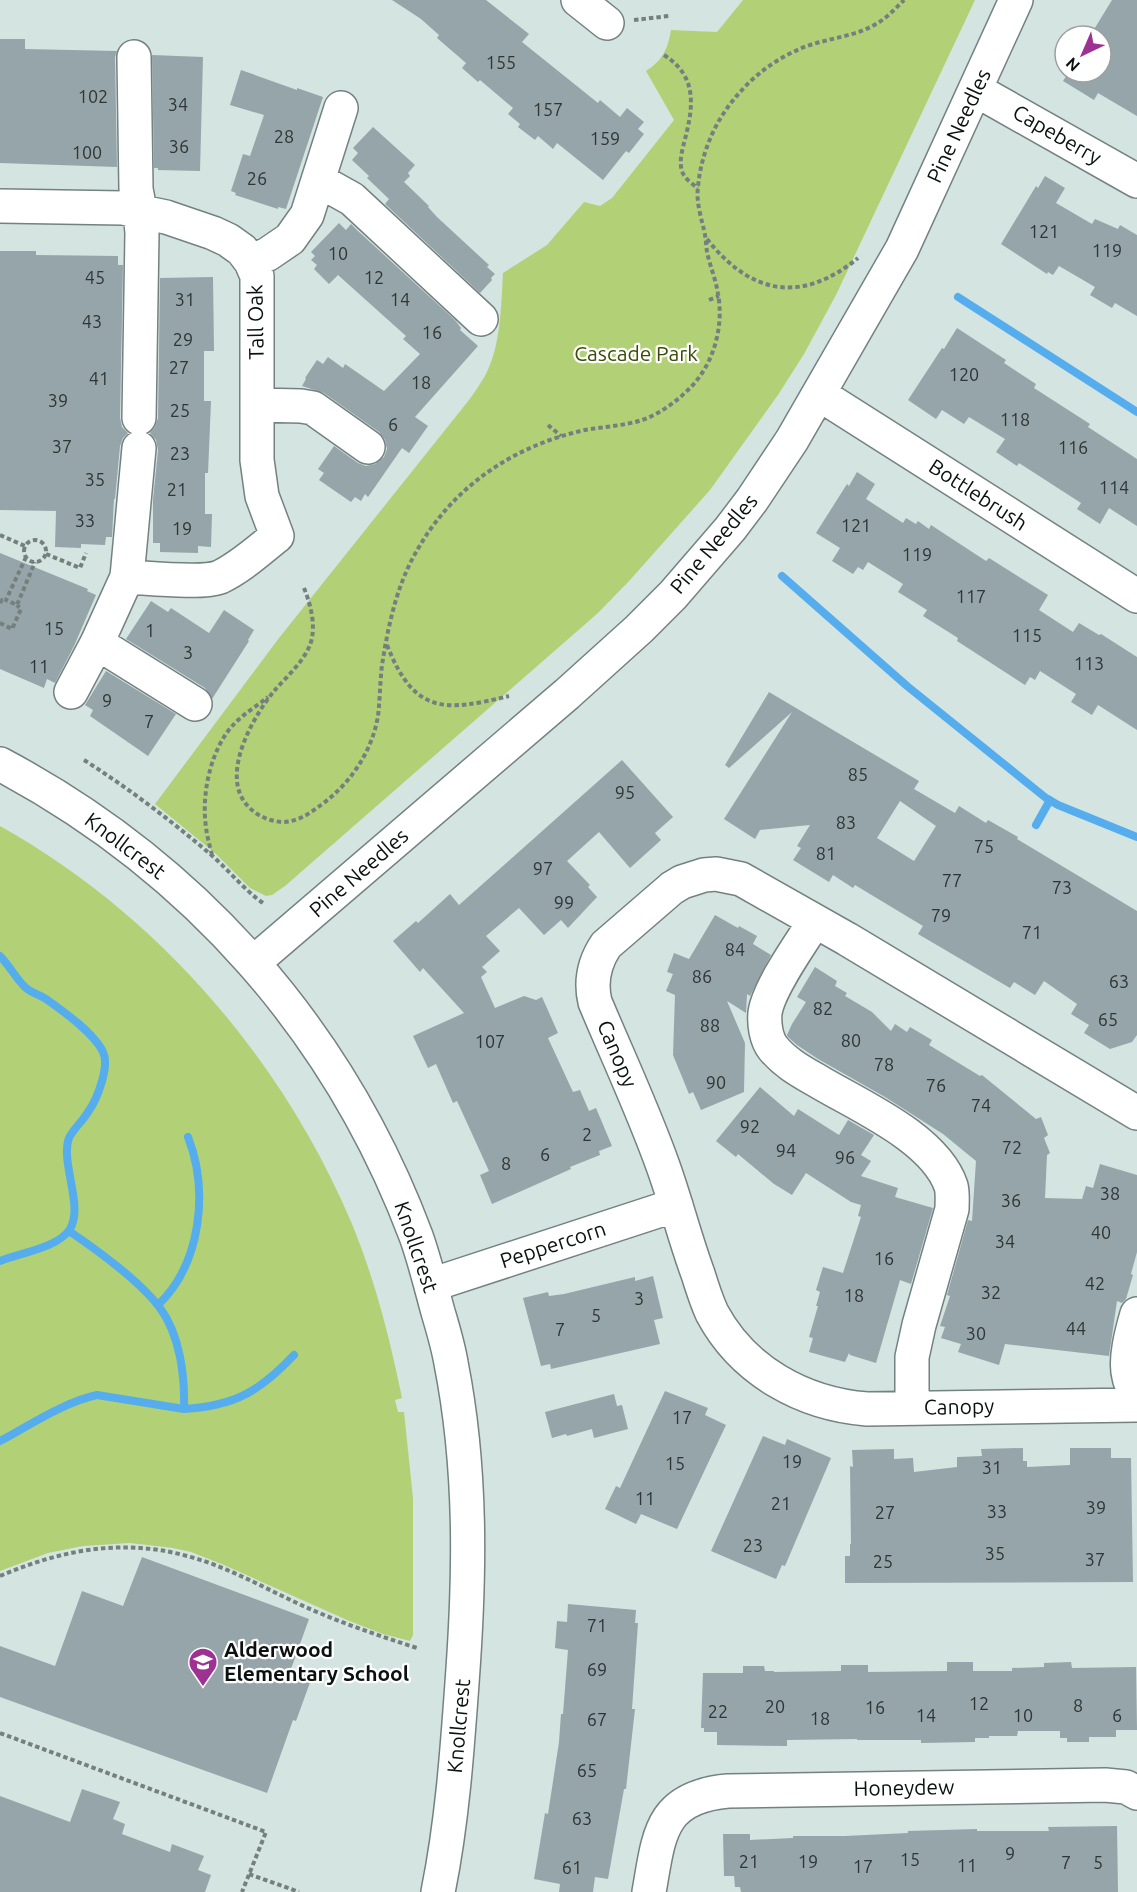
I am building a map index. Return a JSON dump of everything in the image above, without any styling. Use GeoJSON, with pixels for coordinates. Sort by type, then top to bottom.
{"type":"FeatureCollection","features":[{"type":"Feature","properties":{"kind":"street"},"geometry":{"type":"LineString","coordinates":[[578,0],[607,23]]}},
{"type":"Feature","properties":{"kind":"street","name":"Pine Needles"},"geometry":{"type":"LineString","coordinates":[[253,963],[567,694],[639,629],[712,550],[752,500],[819,394],[902,249],[1016,0]]}},
{"type":"Feature","properties":{"kind":"street"},"geometry":{"type":"LineString","coordinates":[[71,692],[97,644],[127,577],[139,433],[142,233],[136,189],[134,57]]}},
{"type":"Feature","properties":{"kind":"street","name":"Capeberry"},"geometry":{"type":"LineString","coordinates":[[976,90],[1137,181]]}},
{"type":"Feature","properties":{"kind":"street"},"geometry":{"type":"LineString","coordinates":[[251,262],[290,239],[299,229],[307,214],[341,108]]}},
{"type":"Feature","properties":{"kind":"street"},"geometry":{"type":"LineString","coordinates":[[318,180],[352,199],[481,319]]}},
{"type":"Feature","properties":{"kind":"street","name":"Tall Oak"},"geometry":{"type":"LineString","coordinates":[[0,206],[123,208],[166,217],[213,233],[242,250],[257,276],[256,460],[262,496],[277,536],[218,578],[192,580],[127,577]]}},
{"type":"Feature","properties":{"kind":"street","name":"Bottlebrush"},"geometry":{"type":"LineString","coordinates":[[819,394],[1137,596]]}},
{"type":"Feature","properties":{"kind":"street"},"geometry":{"type":"LineString","coordinates":[[257,405],[313,408],[368,447]]}},
{"type":"Feature","properties":{"kind":"street"},"geometry":{"type":"LineString","coordinates":[[97,644],[195,704]]}},
{"type":"Feature","properties":{"kind":"street","name":"Knollcrest"},"geometry":{"type":"LineString","coordinates":[[0,764],[68,804],[132,848],[190,897],[253,963],[313,1039],[349,1096],[372,1138],[417,1239],[446,1337],[456,1391],[465,1462],[468,1531],[468,1608],[458,1743],[449,1830],[438,1892]]}},
{"type":"Feature","properties":{"kind":"street","name":"Canopy"},"geometry":{"type":"LineString","coordinates":[[1137,1113],[1007,1034],[741,879],[716,874],[704,875],[672,888],[606,945],[600,953],[592,980],[595,1002],[653,1138],[693,1262],[713,1314],[729,1339],[755,1366],[793,1390],[832,1404],[867,1409],[1137,1405]]}},
{"type":"Feature","properties":{"kind":"street"},"geometry":{"type":"LineString","coordinates":[[815,921],[773,990],[765,1012],[765,1029],[771,1046],[786,1061],[804,1073],[902,1131],[929,1151],[945,1172],[952,1189],[952,1209],[912,1357],[912,1408]]}},
{"type":"Feature","properties":{"kind":"street","name":"Peppercorn"},"geometry":{"type":"LineString","coordinates":[[431,1285],[675,1205]]}},
{"type":"Feature","properties":{"kind":"street"},"geometry":{"type":"LineString","coordinates":[[1137,1314],[1129,1351],[1128,1372],[1137,1395]]}},
{"type":"Feature","properties":{"kind":"street","name":"Honeydew"},"geometry":{"type":"LineString","coordinates":[[649,1892],[664,1826],[674,1811],[704,1794],[728,1791],[1104,1785],[1126,1787],[1137,1793]]}},
{"type":"Feature","properties":{"kind":"path"},"geometry":{"type":"LineString","coordinates":[[271,694],[242,749],[236,771],[238,790],[249,809],[271,821],[286,822],[309,814],[328,800],[359,766],[370,744],[378,718],[382,666],[390,622],[405,575],[419,547],[437,521],[462,492],[498,464],[561,436],[638,422],[666,408],[681,397],[701,374],[714,348],[720,315],[719,296],[707,252],[698,188],[704,153],[731,104],[755,75],[772,63],[799,50],[876,24],[904,0]]}},
{"type":"Feature","properties":{"kind":"path"},"geometry":{"type":"LineString","coordinates":[[664,55],[685,75],[692,94],[691,115],[681,156],[682,172],[689,182],[698,188]]}},
{"type":"Feature","properties":{"kind":"path"},"geometry":{"type":"LineString","coordinates":[[706,238],[721,257],[739,272],[751,279],[773,286],[799,287],[821,281],[845,269],[858,258]]}},
{"type":"Feature","properties":{"kind":"path"},"geometry":{"type":"LineString","coordinates":[[709,300],[719,296]]}},
{"type":"Feature","properties":{"kind":"path"},"geometry":{"type":"LineString","coordinates":[[548,425],[561,436]]}},
{"type":"Feature","properties":{"kind":"path"},"geometry":{"type":"LineString","coordinates":[[0,535],[25,546]]}},
{"type":"Feature","properties":{"kind":"path"},"geometry":{"type":"LineString","coordinates":[[25,546],[36,540],[42,542],[46,548],[44,559],[35,562],[26,557]]}},
{"type":"Feature","properties":{"kind":"path"},"geometry":{"type":"LineString","coordinates":[[6,600],[26,557],[25,546]]}},
{"type":"Feature","properties":{"kind":"path"},"geometry":{"type":"LineString","coordinates":[[46,554],[80,568],[86,553]]}},
{"type":"Feature","properties":{"kind":"path"},"geometry":{"type":"LineString","coordinates":[[17,605],[35,562]]}},
{"type":"Feature","properties":{"kind":"path"},"geometry":{"type":"LineString","coordinates":[[212,855],[206,826],[205,801],[215,757],[221,743],[236,723],[271,694],[302,659],[312,639],[311,610],[304,588]]}},
{"type":"Feature","properties":{"kind":"path"},"geometry":{"type":"LineString","coordinates":[[0,603],[6,600],[21,609],[12,628],[0,624]]}},
{"type":"Feature","properties":{"kind":"path"},"geometry":{"type":"LineString","coordinates":[[386,644],[407,684],[418,694],[432,701],[447,706],[456,706],[509,696]]}},
{"type":"Feature","properties":{"kind":"path"},"geometry":{"type":"LineString","coordinates":[[84,759],[151,806],[212,855],[263,903]]}},
{"type":"Feature","properties":{"kind":"path"},"geometry":{"type":"LineString","coordinates":[[0,1576],[46,1558],[75,1552],[114,1547],[162,1550],[188,1556],[317,1612],[417,1648]]}},
{"type":"Feature","properties":{"kind":"path"},"geometry":{"type":"LineString","coordinates":[[0,1732],[266,1832],[242,1892]]}},
{"type":"Feature","properties":{"kind":"path"},"geometry":{"type":"LineString","coordinates":[[249,1874],[299,1892]]}},
{"type":"Feature","properties":{"kind":"green space","name":"Cascade Park"},"geometry":{"type":"Polygon","coordinates":[[[743,0],[975,0],[836,295],[804,354],[778,395],[710,490],[598,613],[285,886],[272,895],[266,896],[250,888],[216,854],[155,804],[279,638],[469,400],[485,376],[497,339],[503,273],[547,245],[584,202],[600,206],[612,198],[674,120],[646,71],[663,54],[671,30],[717,32],[743,0]]]}},
{"type":"Feature","properties":{"kind":"green space"},"geometry":{"type":"Polygon","coordinates":[[[0,826],[57,862],[111,902],[162,947],[209,996],[251,1048],[290,1104],[323,1163],[352,1224],[368,1267],[387,1332],[402,1398],[395,1400],[398,1412],[404,1412],[413,1498],[413,1635],[410,1641],[383,1634],[347,1620],[224,1565],[191,1552],[173,1548],[130,1543],[83,1546],[48,1553],[0,1571],[0,826]]]}},
{"type":"Feature","properties":{"kind":"building"},"geometry":{"type":"Polygon","coordinates":[[[392,0],[486,0],[529,34],[522,42],[598,103],[600,100],[620,117],[627,108],[644,122],[638,129],[644,134],[629,153],[626,151],[603,180],[557,143],[553,149],[538,136],[535,140],[518,127],[520,124],[508,114],[513,108],[462,68],[466,63],[437,38],[439,35],[421,19],[392,0]]]}},
{"type":"Feature","properties":{"kind":"building"},"geometry":{"type":"Polygon","coordinates":[[[1112,0],[1137,0],[1137,116],[1098,93],[1094,100],[1068,84],[1113,84],[1113,24],[1097,24],[1112,0]]]}},
{"type":"Feature","properties":{"kind":"building"},"geometry":{"type":"Polygon","coordinates":[[[0,39],[25,39],[25,49],[117,51],[115,57],[117,167],[0,163],[0,39]]]}},
{"type":"Feature","properties":{"kind":"building"},"geometry":{"type":"Polygon","coordinates":[[[152,55],[203,57],[200,171],[154,168],[152,55]]]}},
{"type":"Feature","properties":{"kind":"building"},"geometry":{"type":"Polygon","coordinates":[[[241,70],[323,97],[286,209],[278,207],[278,209],[235,195],[236,193],[231,191],[243,154],[250,156],[264,115],[230,105],[241,70]]]}},
{"type":"Feature","properties":{"kind":"building"},"geometry":{"type":"Polygon","coordinates":[[[373,127],[415,165],[404,182],[437,217],[489,265],[487,267],[495,274],[480,293],[385,204],[389,199],[352,160],[358,153],[353,148],[373,127]]]}},
{"type":"Feature","properties":{"kind":"building"},"geometry":{"type":"Polygon","coordinates":[[[1045,176],[1065,188],[1056,203],[1092,224],[1095,219],[1118,229],[1120,225],[1137,235],[1137,316],[1115,303],[1112,308],[1090,295],[1095,287],[1059,266],[1053,275],[1048,272],[1047,274],[1001,244],[1036,186],[1038,188],[1045,176]]]}},
{"type":"Feature","properties":{"kind":"building"},"geometry":{"type":"Polygon","coordinates":[[[339,223],[346,230],[351,224],[455,320],[460,330],[478,346],[415,417],[428,426],[409,453],[402,448],[368,497],[365,494],[361,501],[355,497],[351,502],[319,480],[324,473],[318,469],[334,446],[358,463],[366,466],[375,464],[384,457],[387,449],[385,440],[379,432],[324,393],[302,386],[305,378],[317,360],[323,364],[328,357],[343,368],[345,364],[384,391],[420,354],[403,339],[406,336],[338,275],[329,284],[314,269],[317,265],[311,260],[315,256],[311,252],[339,223]]]}},
{"type":"Feature","properties":{"kind":"building"},"geometry":{"type":"Polygon","coordinates":[[[0,251],[36,251],[36,255],[118,256],[118,265],[123,265],[120,418],[122,427],[128,433],[120,446],[112,537],[106,537],[105,545],[81,544],[81,548],[55,547],[56,511],[0,510],[0,251]]]}},
{"type":"Feature","properties":{"kind":"building"},"geometry":{"type":"Polygon","coordinates":[[[213,277],[214,351],[204,351],[204,401],[211,401],[208,473],[205,473],[205,514],[212,514],[211,547],[198,546],[198,553],[160,552],[160,543],[153,543],[153,500],[158,450],[156,440],[150,433],[158,418],[160,278],[213,277]]]}},
{"type":"Feature","properties":{"kind":"building"},"geometry":{"type":"Polygon","coordinates":[[[957,328],[1006,360],[1004,363],[1036,384],[1034,388],[1090,424],[1088,427],[1137,459],[1137,526],[1109,508],[1100,524],[1077,509],[1081,503],[1019,463],[1017,466],[996,452],[1005,439],[969,417],[964,424],[942,410],[936,419],[908,400],[957,328]]]}},
{"type":"Feature","properties":{"kind":"building"},"geometry":{"type":"Polygon","coordinates":[[[857,472],[875,484],[866,499],[903,523],[906,518],[916,524],[918,521],[929,529],[931,525],[986,561],[989,558],[1048,595],[1039,610],[1073,632],[1079,623],[1137,657],[1137,730],[1098,705],[1092,715],[1071,702],[1076,694],[1040,671],[1035,680],[1030,677],[1025,685],[923,616],[927,610],[898,592],[903,584],[868,562],[863,570],[858,567],[853,574],[832,561],[840,548],[816,533],[857,472]]]}},
{"type":"Feature","properties":{"kind":"building"},"geometry":{"type":"Polygon","coordinates":[[[0,553],[88,589],[87,591],[96,595],[55,683],[47,679],[44,688],[0,669],[0,553]]]}},
{"type":"Feature","properties":{"kind":"building"},"geometry":{"type":"Polygon","coordinates":[[[151,601],[168,612],[171,608],[209,633],[224,610],[254,630],[212,699],[205,688],[126,639],[151,601]]]}},
{"type":"Feature","properties":{"kind":"building"},"geometry":{"type":"Polygon","coordinates":[[[106,671],[176,714],[148,756],[90,716],[93,710],[85,705],[106,671]]]}},
{"type":"Feature","properties":{"kind":"building"},"geometry":{"type":"Polygon","coordinates":[[[769,692],[919,781],[914,789],[955,813],[959,806],[986,823],[988,820],[1137,911],[1137,1035],[1132,1042],[1110,1049],[1084,1033],[1089,1025],[1071,1014],[1077,1004],[1044,981],[1035,995],[1014,982],[1010,988],[918,934],[923,926],[855,885],[853,888],[833,875],[829,882],[793,860],[801,848],[797,846],[810,825],[760,830],[755,839],[724,819],[792,712],[729,768],[725,765],[769,692]],[[900,801],[877,838],[914,861],[936,826],[900,801]]]}},
{"type":"Feature","properties":{"kind":"building"},"geometry":{"type":"Polygon","coordinates":[[[622,760],[673,817],[655,833],[661,840],[630,868],[599,832],[567,861],[590,885],[588,887],[597,897],[568,928],[561,920],[544,935],[519,908],[486,936],[500,951],[482,967],[487,972],[481,977],[495,1008],[524,996],[536,1000],[542,997],[558,1033],[548,1038],[573,1092],[580,1090],[589,1111],[596,1108],[612,1146],[599,1151],[600,1155],[492,1204],[480,1175],[489,1171],[457,1101],[453,1103],[436,1064],[428,1068],[413,1036],[464,1013],[423,968],[420,972],[393,941],[416,921],[418,923],[450,894],[459,905],[622,760]]]}},
{"type":"Feature","properties":{"kind":"building"},"geometry":{"type":"Polygon","coordinates":[[[715,915],[757,936],[753,944],[771,955],[750,996],[747,994],[746,1013],[727,1001],[745,1043],[744,1092],[701,1110],[693,1092],[689,1094],[673,1055],[675,995],[666,991],[673,974],[667,972],[674,953],[689,959],[715,915]]]}},
{"type":"Feature","properties":{"kind":"building"},"geometry":{"type":"Polygon","coordinates":[[[815,967],[837,981],[835,986],[847,993],[845,996],[872,1012],[891,1031],[895,1024],[907,1032],[910,1027],[932,1040],[929,1045],[980,1076],[982,1075],[1036,1119],[1041,1117],[1048,1135],[1044,1138],[1050,1153],[1047,1155],[1045,1198],[1082,1199],[1086,1186],[1093,1188],[1100,1164],[1137,1175],[1137,1252],[1126,1299],[1122,1303],[1117,1301],[1109,1356],[1005,1344],[999,1365],[958,1352],[961,1344],[941,1338],[945,1327],[940,1326],[950,1296],[947,1295],[968,1220],[972,1221],[976,1161],[943,1134],[885,1097],[818,1059],[788,1037],[792,1024],[806,1002],[797,997],[815,967]]]}},
{"type":"Feature","properties":{"kind":"building"},"geometry":{"type":"Polygon","coordinates":[[[760,1087],[794,1116],[798,1109],[839,1135],[848,1120],[874,1135],[861,1155],[871,1161],[861,1176],[898,1188],[895,1197],[933,1208],[911,1284],[900,1280],[876,1363],[849,1353],[845,1362],[809,1352],[813,1338],[809,1337],[820,1292],[816,1290],[823,1267],[843,1273],[861,1217],[858,1216],[861,1205],[851,1202],[806,1173],[792,1195],[774,1184],[738,1154],[736,1157],[716,1141],[760,1087]]]}},
{"type":"Feature","properties":{"kind":"building"},"geometry":{"type":"Polygon","coordinates":[[[653,1276],[663,1318],[654,1320],[660,1344],[551,1369],[550,1364],[541,1366],[523,1298],[548,1292],[549,1296],[564,1294],[635,1277],[635,1281],[653,1276]]]}},
{"type":"Feature","properties":{"kind":"building"},"geometry":{"type":"Polygon","coordinates":[[[665,1391],[708,1408],[705,1415],[726,1425],[677,1529],[641,1514],[636,1524],[605,1509],[616,1486],[620,1488],[665,1391]]]}},
{"type":"Feature","properties":{"kind":"building"},"geometry":{"type":"Polygon","coordinates":[[[614,1394],[617,1406],[622,1405],[628,1429],[594,1438],[592,1429],[552,1438],[545,1412],[614,1394]]]}},
{"type":"Feature","properties":{"kind":"building"},"geometry":{"type":"Polygon","coordinates":[[[763,1436],[785,1445],[787,1439],[831,1458],[785,1566],[782,1565],[776,1579],[711,1551],[763,1436]]]}},
{"type":"Feature","properties":{"kind":"building"},"geometry":{"type":"Polygon","coordinates":[[[1023,1448],[1023,1461],[1027,1461],[1027,1467],[1070,1465],[1070,1448],[1111,1448],[1111,1458],[1131,1458],[1133,1582],[845,1583],[845,1556],[850,1556],[851,1544],[850,1466],[853,1467],[852,1450],[894,1449],[894,1459],[913,1458],[914,1472],[957,1467],[957,1457],[982,1456],[981,1449],[1023,1448]]]}},
{"type":"Feature","properties":{"kind":"building"},"geometry":{"type":"Polygon","coordinates":[[[142,1557],[309,1619],[291,1669],[312,1677],[296,1721],[293,1720],[267,1793],[0,1697],[0,1646],[55,1666],[82,1591],[123,1606],[142,1557]]]}},
{"type":"Feature","properties":{"kind":"building"},"geometry":{"type":"Polygon","coordinates":[[[568,1604],[636,1610],[635,1623],[638,1623],[632,1709],[635,1709],[626,1789],[624,1789],[608,1879],[595,1877],[593,1892],[559,1892],[560,1884],[534,1879],[545,1813],[548,1814],[561,1714],[563,1714],[568,1650],[555,1648],[557,1621],[567,1622],[568,1604]]]}},
{"type":"Feature","properties":{"kind":"building"},"geometry":{"type":"Polygon","coordinates":[[[947,1662],[973,1662],[973,1671],[1012,1671],[1012,1668],[1044,1667],[1044,1663],[1071,1662],[1072,1668],[1136,1667],[1137,1730],[1116,1730],[1116,1737],[1089,1737],[1089,1742],[1067,1742],[1067,1738],[1060,1738],[1060,1731],[1018,1731],[1017,1736],[975,1738],[975,1742],[787,1740],[787,1746],[717,1745],[717,1732],[704,1732],[704,1728],[701,1728],[703,1673],[743,1673],[743,1666],[764,1666],[765,1671],[774,1672],[841,1671],[841,1665],[868,1665],[868,1672],[947,1671],[947,1662]]]}},
{"type":"Feature","properties":{"kind":"building"},"geometry":{"type":"Polygon","coordinates":[[[82,1789],[120,1802],[113,1819],[125,1824],[122,1834],[170,1852],[172,1844],[204,1856],[198,1870],[211,1875],[205,1892],[0,1892],[0,1796],[70,1822],[82,1789]]]}},
{"type":"Feature","properties":{"kind":"building"},"geometry":{"type":"Polygon","coordinates":[[[1117,1826],[1118,1892],[741,1892],[740,1887],[735,1887],[734,1876],[724,1876],[723,1834],[750,1834],[750,1840],[793,1838],[793,1836],[908,1833],[908,1831],[977,1829],[977,1831],[1049,1831],[1048,1827],[1117,1826]]]}},
{"type":"Feature","properties":{"kind":"waterway"},"geometry":{"type":"LineString","coordinates":[[958,297],[1137,412]]}},
{"type":"Feature","properties":{"kind":"waterway"},"geometry":{"type":"LineString","coordinates":[[782,576],[907,686],[1046,798],[1137,837]]}},
{"type":"Feature","properties":{"kind":"waterway"},"geometry":{"type":"LineString","coordinates":[[1036,825],[1050,800]]}},
{"type":"Feature","properties":{"kind":"waterway"},"geometry":{"type":"LineString","coordinates":[[0,956],[26,988],[46,999],[93,1037],[105,1058],[102,1083],[95,1100],[69,1138],[67,1159],[74,1208],[74,1219],[70,1229],[57,1241],[0,1261]]}},
{"type":"Feature","properties":{"kind":"waterway"},"geometry":{"type":"LineString","coordinates":[[158,1305],[184,1269],[197,1226],[198,1180],[195,1158],[188,1137]]}},
{"type":"Feature","properties":{"kind":"waterway"},"geometry":{"type":"LineString","coordinates":[[69,1231],[130,1277],[160,1308],[177,1343],[184,1409]]}},
{"type":"Feature","properties":{"kind":"waterway"},"geometry":{"type":"LineString","coordinates":[[0,1441],[60,1408],[97,1395],[184,1409],[232,1400],[258,1387],[294,1355]]}},
{"type":"Feature","properties":{"kind":"place","name":"Alderwood Elementary School"},"geometry":{"type":"Point","coordinates":[203,1688]}}]}
